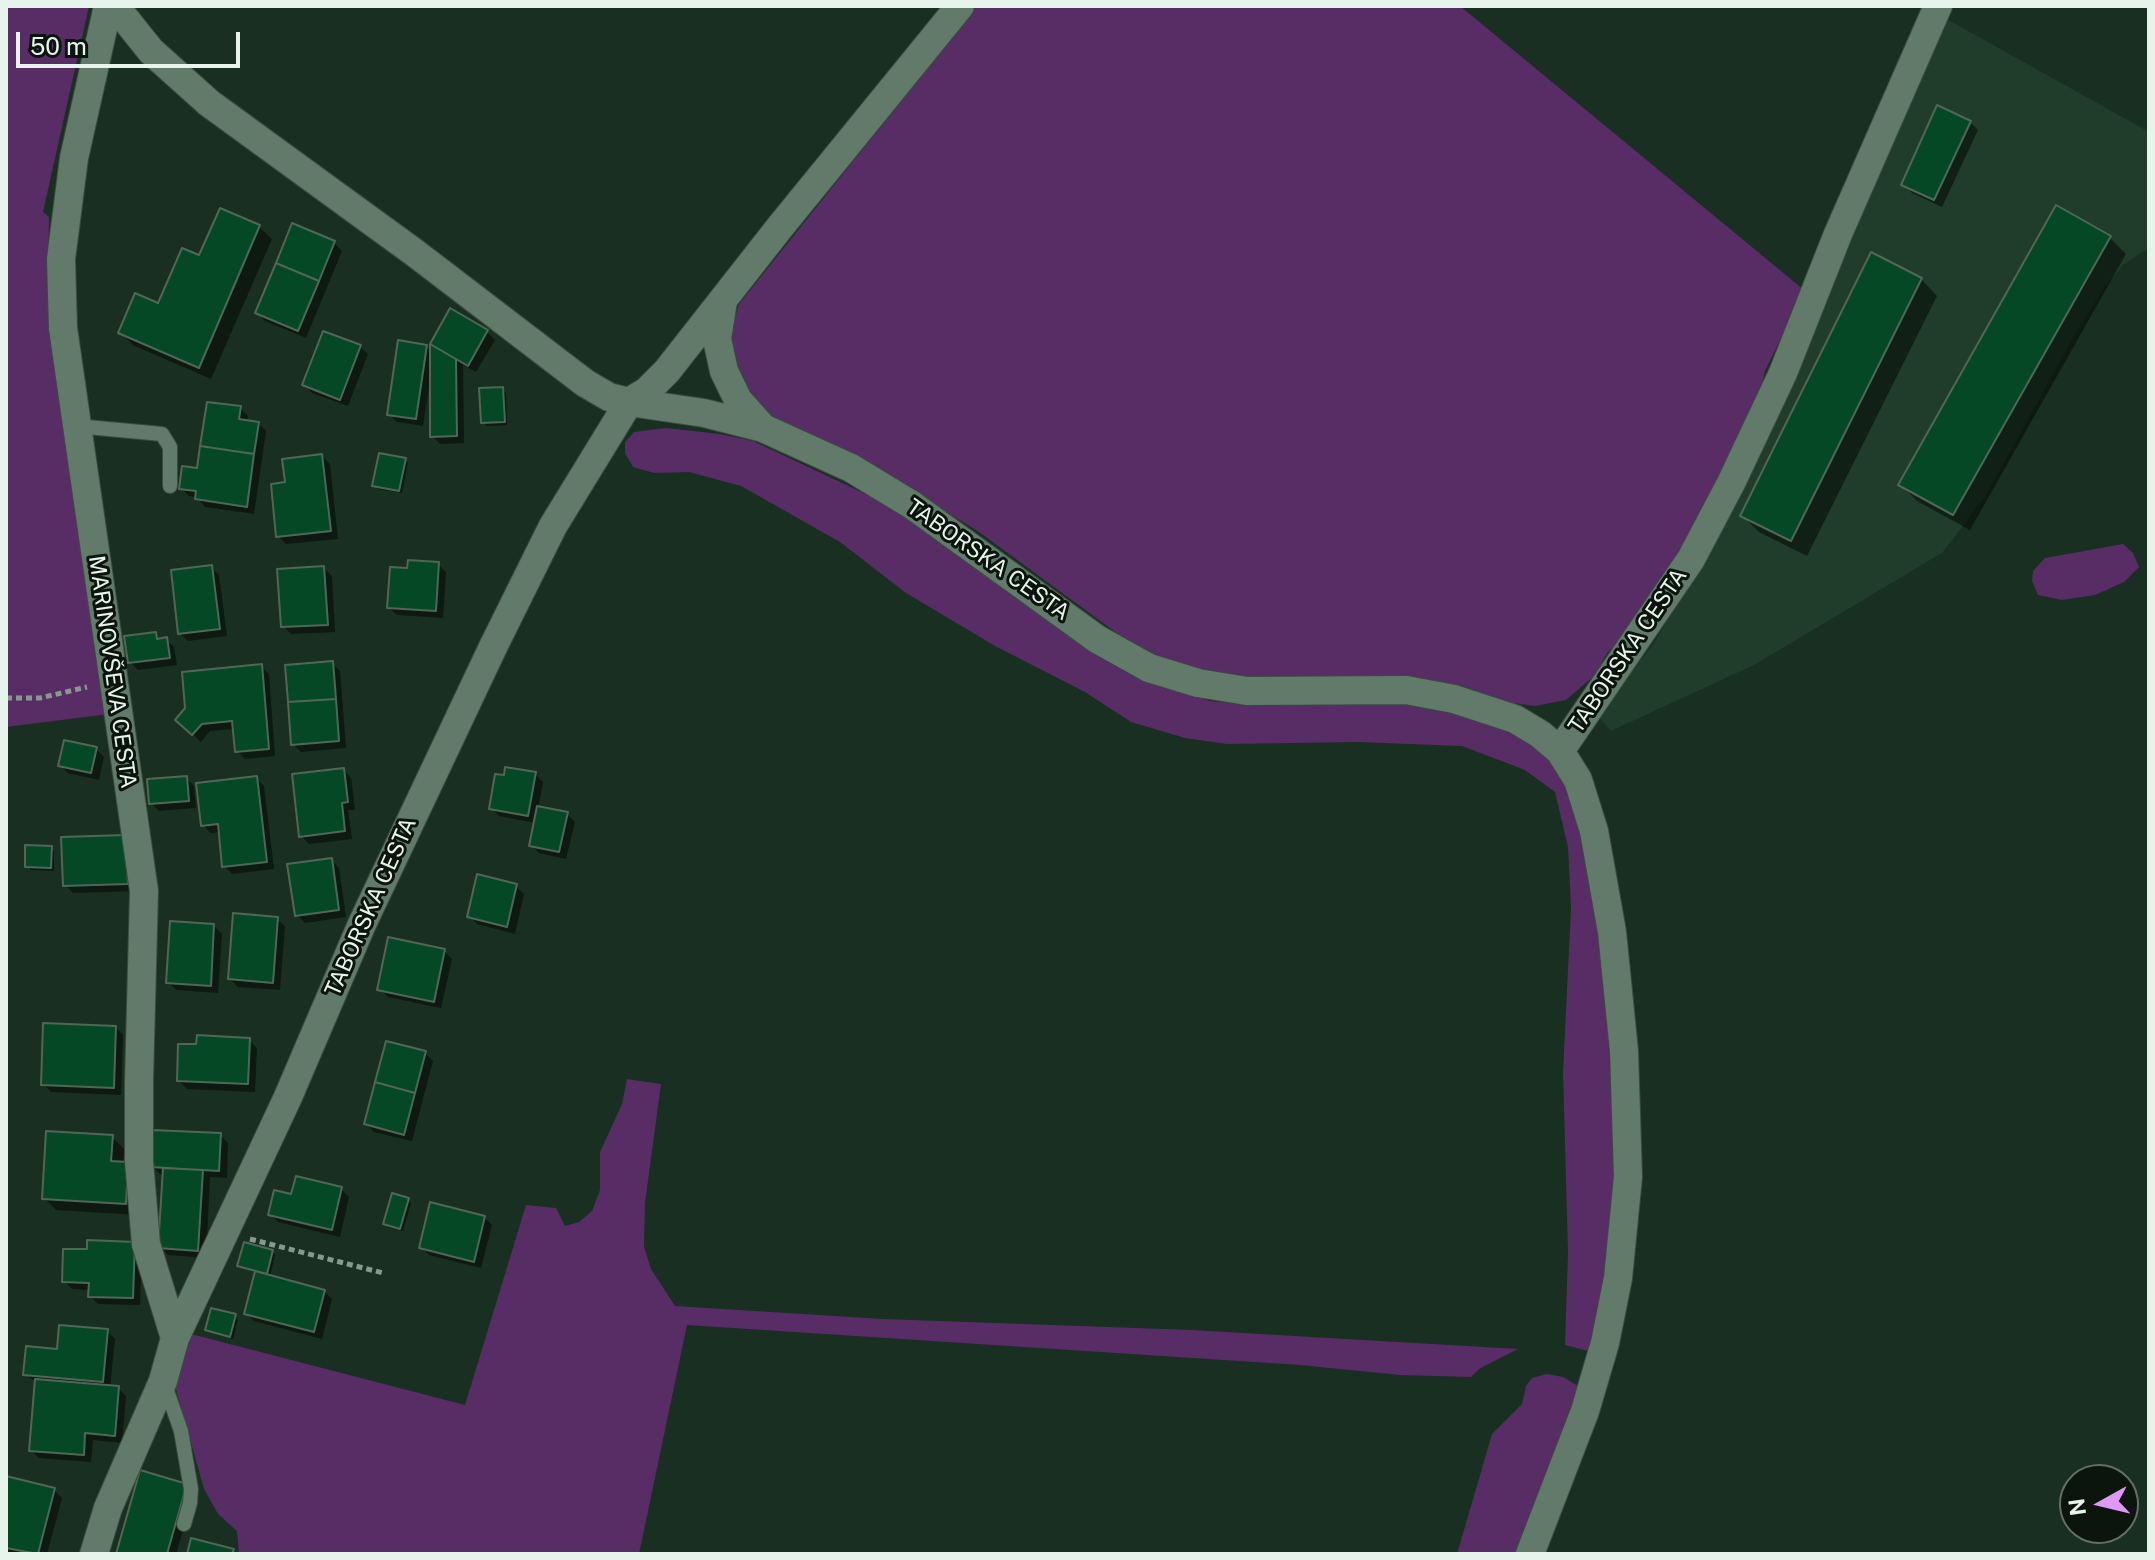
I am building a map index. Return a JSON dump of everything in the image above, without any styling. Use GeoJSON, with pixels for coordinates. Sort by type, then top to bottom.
{"type":"FeatureCollection","features":[{"type":"Feature","properties":{"kind":"street","name":"MARINOVŠEVA CESTA"},"geometry":{"type":"LineString","coordinates":[[108,6],[74,158],[61,259],[63,328],[144,891],[139,1161],[146,1244],[175,1338]]}},
{"type":"Feature","properties":{"kind":"street"},"geometry":{"type":"LineString","coordinates":[[115,6],[151,51],[209,103],[415,253],[585,383],[609,397],[629,402],[647,391],[724,301]]}},
{"type":"Feature","properties":{"kind":"street","name":"TABORSKA CESTA"},"geometry":{"type":"LineString","coordinates":[[763,428],[738,400],[724,371],[717,339],[724,301],[780,227],[960,6]]}},
{"type":"Feature","properties":{"kind":"street","name":"TABORSKA CESTA"},"geometry":{"type":"LineString","coordinates":[[94,1554],[108,1508],[163,1381],[175,1338],[288,1097],[362,924],[553,526],[629,402],[704,413],[763,428],[851,468],[912,505],[1097,639],[1149,668],[1198,683],[1247,691],[1406,690],[1454,699],[1515,719],[1560,751],[1691,559],[1731,483],[1783,373],[1838,234],[1938,6]]}},
{"type":"Feature","properties":{"kind":"street"},"geometry":{"type":"LineString","coordinates":[[1530,1554],[1585,1411],[1605,1343],[1620,1265],[1628,1177],[1624,1051],[1612,932],[1594,831],[1578,780],[1560,751]]}},
{"type":"Feature","properties":{"kind":"lane"},"geometry":{"type":"LineString","coordinates":[[76,426],[162,434],[170,447],[170,486]]}},
{"type":"Feature","properties":{"kind":"lane"},"geometry":{"type":"LineString","coordinates":[[163,1381],[181,1431],[191,1489],[184,1524]]}},
{"type":"Feature","properties":{"kind":"path"},"geometry":{"type":"LineString","coordinates":[[6,698],[40,698],[78,687],[114,689]]}},
{"type":"Feature","properties":{"kind":"path"},"geometry":{"type":"LineString","coordinates":[[226,1232],[383,1273]]}},
{"type":"Feature","properties":{"kind":"shaded area"},"geometry":{"type":"Polygon","coordinates":[[[6,6],[89,6],[43,212],[49,217],[48,279],[109,714],[6,727],[6,6]]]}},
{"type":"Feature","properties":{"kind":"shaded area"},"geometry":{"type":"Polygon","coordinates":[[[977,6],[1460,6],[1804,290],[1765,371],[1752,426],[1717,496],[1624,637],[1607,653],[1595,675],[1566,700],[1535,706],[1512,703],[1462,686],[1410,678],[1237,680],[1162,661],[1133,645],[979,532],[905,486],[776,421],[752,402],[731,357],[731,331],[739,304],[977,6]]]}},
{"type":"Feature","properties":{"kind":"shaded area"},"geometry":{"type":"Polygon","coordinates":[[[1943,17],[2149,132],[2149,248],[2123,265],[2104,289],[2078,329],[1985,497],[1942,553],[1754,665],[1611,731],[1597,715],[1654,643],[1702,563],[1943,17]]]}},
{"type":"Feature","properties":{"kind":"shaded area"},"geometry":{"type":"Polygon","coordinates":[[[666,428],[753,441],[889,505],[980,567],[1103,659],[1158,686],[1210,701],[1259,706],[1368,701],[1445,709],[1521,735],[1546,751],[1566,779],[1595,881],[1607,1013],[1617,1216],[1592,1352],[1565,1345],[1568,1253],[1563,1072],[1571,908],[1568,847],[1555,792],[1525,770],[1462,746],[1358,742],[1227,744],[1185,738],[1131,722],[1085,692],[995,646],[906,593],[840,542],[741,486],[689,472],[654,473],[633,467],[625,453],[625,442],[634,432],[666,428]]]}},
{"type":"Feature","properties":{"kind":"shaded area"},"geometry":{"type":"Polygon","coordinates":[[[2123,544],[2133,553],[2139,567],[2124,582],[2095,595],[2062,600],[2038,595],[2032,581],[2033,571],[2045,558],[2123,544]]]}},
{"type":"Feature","properties":{"kind":"shaded area"},"geometry":{"type":"Polygon","coordinates":[[[627,1079],[661,1084],[645,1203],[644,1247],[651,1269],[675,1306],[1518,1349],[1479,1369],[1471,1377],[1400,1375],[1300,1365],[687,1325],[639,1554],[239,1554],[237,1531],[218,1514],[204,1489],[175,1386],[191,1334],[465,1405],[526,1205],[556,1208],[565,1226],[579,1222],[592,1211],[600,1190],[600,1152],[622,1104],[627,1079]]]}},
{"type":"Feature","properties":{"kind":"shaded area"},"geometry":{"type":"Polygon","coordinates":[[[1547,1374],[1563,1377],[1578,1386],[1520,1554],[1457,1554],[1492,1434],[1522,1404],[1526,1386],[1532,1378],[1547,1374]]]}},
{"type":"Feature","properties":{"kind":"building"},"geometry":{"type":"Polygon","coordinates":[[[1937,105],[1971,121],[1934,200],[1901,185],[1937,105]]]}},
{"type":"Feature","properties":{"kind":"building"},"geometry":{"type":"Polygon","coordinates":[[[2056,205],[2111,236],[1953,515],[1898,485],[2056,205]]]}},
{"type":"Feature","properties":{"kind":"building"},"geometry":{"type":"Polygon","coordinates":[[[220,208],[260,225],[199,368],[118,333],[135,293],[158,303],[182,248],[199,255],[220,208]]]}},
{"type":"Feature","properties":{"kind":"building"},"geometry":{"type":"Polygon","coordinates":[[[292,223],[335,241],[319,281],[276,263],[292,223]]]}},
{"type":"Feature","properties":{"kind":"building"},"geometry":{"type":"Polygon","coordinates":[[[1871,252],[1922,278],[1791,541],[1740,516],[1871,252]]]}},
{"type":"Feature","properties":{"kind":"building"},"geometry":{"type":"Polygon","coordinates":[[[276,263],[319,281],[298,331],[255,313],[276,263]]]}},
{"type":"Feature","properties":{"kind":"building"},"geometry":{"type":"Polygon","coordinates":[[[450,308],[488,330],[468,366],[430,344],[450,308]]]}},
{"type":"Feature","properties":{"kind":"building"},"geometry":{"type":"Polygon","coordinates":[[[323,331],[361,345],[340,400],[302,385],[323,331]]]}},
{"type":"Feature","properties":{"kind":"building"},"geometry":{"type":"Polygon","coordinates":[[[398,340],[427,345],[416,419],[387,415],[398,340]]]}},
{"type":"Feature","properties":{"kind":"building"},"geometry":{"type":"Polygon","coordinates":[[[430,344],[456,359],[457,436],[430,437],[430,344]]]}},
{"type":"Feature","properties":{"kind":"building"},"geometry":{"type":"Polygon","coordinates":[[[503,387],[505,422],[481,423],[479,388],[503,387]]]}},
{"type":"Feature","properties":{"kind":"building"},"geometry":{"type":"Polygon","coordinates":[[[207,402],[241,406],[239,419],[259,422],[254,454],[200,446],[207,402]]]}},
{"type":"Feature","properties":{"kind":"building"},"geometry":{"type":"Polygon","coordinates":[[[200,446],[254,454],[247,507],[195,499],[196,491],[179,489],[182,466],[197,468],[200,446]]]}},
{"type":"Feature","properties":{"kind":"building"},"geometry":{"type":"Polygon","coordinates":[[[379,453],[406,458],[399,491],[372,486],[379,453]]]}},
{"type":"Feature","properties":{"kind":"building"},"geometry":{"type":"Polygon","coordinates":[[[322,454],[331,531],[276,537],[271,484],[285,482],[282,459],[322,454]]]}},
{"type":"Feature","properties":{"kind":"building"},"geometry":{"type":"Polygon","coordinates":[[[408,560],[439,562],[436,611],[387,608],[390,567],[407,568],[408,560]]]}},
{"type":"Feature","properties":{"kind":"building"},"geometry":{"type":"Polygon","coordinates":[[[212,565],[220,629],[178,634],[171,570],[212,565]]]}},
{"type":"Feature","properties":{"kind":"building"},"geometry":{"type":"Polygon","coordinates":[[[324,566],[328,625],[281,627],[277,569],[324,566]]]}},
{"type":"Feature","properties":{"kind":"building"},"geometry":{"type":"Polygon","coordinates":[[[156,632],[157,639],[167,637],[170,658],[128,663],[124,636],[156,632]]]}},
{"type":"Feature","properties":{"kind":"building"},"geometry":{"type":"Polygon","coordinates":[[[333,661],[336,699],[288,702],[285,665],[333,661]]]}},
{"type":"Feature","properties":{"kind":"building"},"geometry":{"type":"Polygon","coordinates":[[[262,664],[269,749],[235,752],[232,721],[202,724],[192,735],[175,720],[185,708],[182,672],[262,664]]]}},
{"type":"Feature","properties":{"kind":"building"},"geometry":{"type":"Polygon","coordinates":[[[336,699],[339,741],[291,745],[288,702],[336,699]]]}},
{"type":"Feature","properties":{"kind":"building"},"geometry":{"type":"Polygon","coordinates":[[[64,740],[97,747],[91,773],[58,766],[64,740]]]}},
{"type":"Feature","properties":{"kind":"building"},"geometry":{"type":"Polygon","coordinates":[[[505,767],[536,772],[528,816],[489,809],[495,774],[504,775],[505,767]]]}},
{"type":"Feature","properties":{"kind":"building"},"geometry":{"type":"Polygon","coordinates":[[[344,768],[348,802],[342,803],[345,831],[299,837],[292,774],[344,768]]]}},
{"type":"Feature","properties":{"kind":"building"},"geometry":{"type":"Polygon","coordinates":[[[187,776],[189,801],[149,804],[147,779],[187,776]]]}},
{"type":"Feature","properties":{"kind":"building"},"geometry":{"type":"Polygon","coordinates":[[[257,776],[267,862],[222,867],[218,824],[201,826],[196,783],[257,776]]]}},
{"type":"Feature","properties":{"kind":"building"},"geometry":{"type":"Polygon","coordinates":[[[537,806],[568,812],[559,852],[529,846],[537,806]]]}},
{"type":"Feature","properties":{"kind":"building"},"geometry":{"type":"Polygon","coordinates":[[[126,835],[128,884],[63,886],[61,837],[126,835]]]}},
{"type":"Feature","properties":{"kind":"building"},"geometry":{"type":"Polygon","coordinates":[[[25,845],[52,846],[51,868],[25,867],[25,845]]]}},
{"type":"Feature","properties":{"kind":"building"},"geometry":{"type":"Polygon","coordinates":[[[332,858],[339,910],[295,916],[287,864],[332,858]]]}},
{"type":"Feature","properties":{"kind":"building"},"geometry":{"type":"Polygon","coordinates":[[[477,874],[517,884],[507,927],[467,917],[477,874]]]}},
{"type":"Feature","properties":{"kind":"building"},"geometry":{"type":"Polygon","coordinates":[[[233,913],[278,917],[273,983],[228,979],[233,913]]]}},
{"type":"Feature","properties":{"kind":"building"},"geometry":{"type":"Polygon","coordinates":[[[170,921],[214,924],[211,986],[166,983],[170,921]]]}},
{"type":"Feature","properties":{"kind":"building"},"geometry":{"type":"Polygon","coordinates":[[[388,937],[445,949],[434,1002],[377,990],[388,937]]]}},
{"type":"Feature","properties":{"kind":"building"},"geometry":{"type":"Polygon","coordinates":[[[43,1023],[116,1026],[114,1088],[41,1085],[43,1023]]]}},
{"type":"Feature","properties":{"kind":"building"},"geometry":{"type":"Polygon","coordinates":[[[197,1035],[250,1038],[248,1084],[177,1081],[178,1044],[196,1044],[197,1035]]]}},
{"type":"Feature","properties":{"kind":"building"},"geometry":{"type":"Polygon","coordinates":[[[386,1041],[426,1051],[415,1093],[375,1082],[386,1041]]]}},
{"type":"Feature","properties":{"kind":"building"},"geometry":{"type":"Polygon","coordinates":[[[375,1082],[415,1093],[404,1135],[364,1124],[375,1082]]]}},
{"type":"Feature","properties":{"kind":"building"},"geometry":{"type":"Polygon","coordinates":[[[152,1130],[221,1133],[219,1171],[150,1167],[152,1130]]]}},
{"type":"Feature","properties":{"kind":"building"},"geometry":{"type":"Polygon","coordinates":[[[46,1131],[113,1135],[111,1161],[128,1162],[126,1204],[42,1199],[46,1131]]]}},
{"type":"Feature","properties":{"kind":"building"},"geometry":{"type":"Polygon","coordinates":[[[163,1168],[203,1170],[198,1251],[158,1248],[163,1168]]]}},
{"type":"Feature","properties":{"kind":"building"},"geometry":{"type":"Polygon","coordinates":[[[296,1176],[342,1187],[332,1230],[268,1215],[274,1190],[291,1194],[296,1176]]]}},
{"type":"Feature","properties":{"kind":"building"},"geometry":{"type":"Polygon","coordinates":[[[392,1193],[409,1198],[400,1229],[383,1224],[392,1193]]]}},
{"type":"Feature","properties":{"kind":"building"},"geometry":{"type":"Polygon","coordinates":[[[430,1202],[485,1216],[474,1262],[419,1248],[430,1202]]]}},
{"type":"Feature","properties":{"kind":"building"},"geometry":{"type":"Polygon","coordinates":[[[87,1240],[135,1242],[133,1298],[88,1297],[89,1283],[62,1282],[63,1249],[87,1249],[87,1240]]]}},
{"type":"Feature","properties":{"kind":"building"},"geometry":{"type":"Polygon","coordinates":[[[244,1242],[273,1250],[267,1274],[237,1266],[244,1242]]]}},
{"type":"Feature","properties":{"kind":"building"},"geometry":{"type":"Polygon","coordinates":[[[255,1271],[325,1290],[314,1332],[244,1314],[255,1271]]]}},
{"type":"Feature","properties":{"kind":"building"},"geometry":{"type":"Polygon","coordinates":[[[211,1308],[236,1314],[230,1337],[205,1330],[211,1308]]]}},
{"type":"Feature","properties":{"kind":"building"},"geometry":{"type":"Polygon","coordinates":[[[59,1325],[108,1329],[103,1382],[23,1375],[26,1346],[57,1349],[59,1325]]]}},
{"type":"Feature","properties":{"kind":"building"},"geometry":{"type":"Polygon","coordinates":[[[35,1379],[119,1386],[115,1436],[85,1433],[84,1455],[29,1451],[35,1379]]]}},
{"type":"Feature","properties":{"kind":"building"},"geometry":{"type":"Polygon","coordinates":[[[140,1470],[187,1484],[167,1554],[116,1554],[140,1470]]]}},
{"type":"Feature","properties":{"kind":"building"},"geometry":{"type":"Polygon","coordinates":[[[6,1476],[55,1488],[38,1554],[6,1548],[6,1476]]]}},
{"type":"Feature","properties":{"kind":"building"},"geometry":{"type":"Polygon","coordinates":[[[191,1538],[234,1549],[232,1554],[187,1554],[191,1538]]]}}]}
